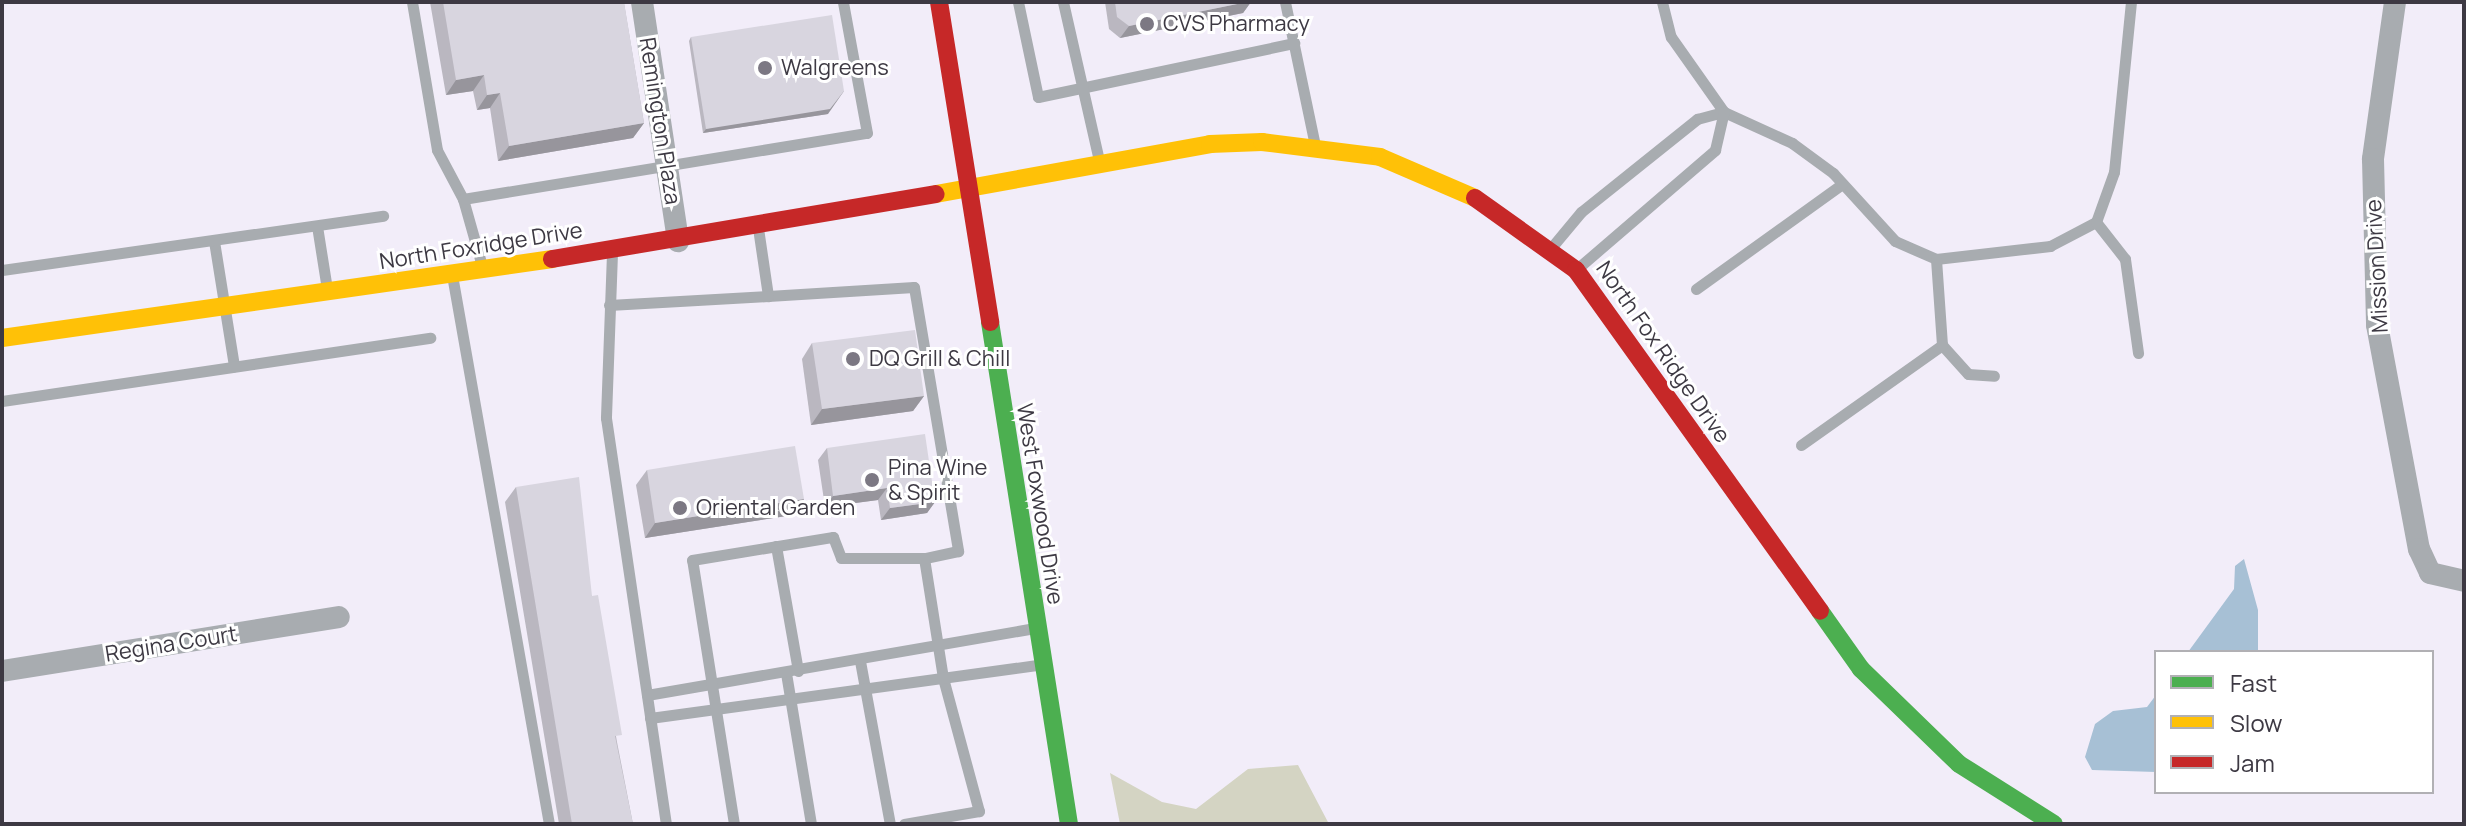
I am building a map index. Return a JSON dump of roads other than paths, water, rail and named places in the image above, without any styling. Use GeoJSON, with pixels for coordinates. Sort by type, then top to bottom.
{"type":"FeatureCollection","features":[{"type":"Feature","properties":{"kind":"street","name":"West Foxwood Drive"},"geometry":{"type":"LineString","coordinates":[[939,2],[965,194],[1069,824]]}},
{"type":"Feature","properties":{"kind":"street","name":"Mission Drive"},"geometry":{"type":"LineString","coordinates":[[2395,2],[2373,159],[2377,325],[2419,549],[2430,573],[2464,581]]}},
{"type":"Feature","properties":{"kind":"street","name":"Remington Plaza"},"geometry":{"type":"LineString","coordinates":[[646,3],[678,241]]}},
{"type":"Feature","properties":{"kind":"street","name":"North Fox Ridge Drive"},"geometry":{"type":"LineString","coordinates":[[965,194],[1210,144],[1316,148],[1422,171],[1550,249],[1576,270],[1861,669],[1908,722],[2042,821]]}},
{"type":"Feature","properties":{"kind":"street","name":"North Foxridge Drive"},"geometry":{"type":"LineString","coordinates":[[2,338],[612,251],[965,194]]}},
{"type":"Feature","properties":{"kind":"street","name":"Regina Court"},"geometry":{"type":"LineString","coordinates":[[2,671],[339,617]]}},
{"type":"Feature","properties":{"kind":"lane"},"geometry":{"type":"LineString","coordinates":[[412,2],[437,150],[463,199],[483,268]]}},
{"type":"Feature","properties":{"kind":"lane"},"geometry":{"type":"LineString","coordinates":[[463,199],[867,133],[843,2]]}},
{"type":"Feature","properties":{"kind":"lane"},"geometry":{"type":"LineString","coordinates":[[1018,2],[1038,97],[1294,43]]}},
{"type":"Feature","properties":{"kind":"lane"},"geometry":{"type":"LineString","coordinates":[[1063,2],[1101,165]]}},
{"type":"Feature","properties":{"kind":"lane"},"geometry":{"type":"LineString","coordinates":[[1285,2],[1316,148]]}},
{"type":"Feature","properties":{"kind":"lane"},"geometry":{"type":"LineString","coordinates":[[1662,2],[1671,37],[1724,112],[1792,143],[1842,184],[1895,241],[1936,259],[2050,246],[2096,222],[2114,172],[2131,2]]}},
{"type":"Feature","properties":{"kind":"lane"},"geometry":{"type":"LineString","coordinates":[[1550,249],[1581,212],[1697,119],[1724,112]]}},
{"type":"Feature","properties":{"kind":"lane"},"geometry":{"type":"LineString","coordinates":[[1576,270],[1715,150],[1724,112]]}},
{"type":"Feature","properties":{"kind":"lane"},"geometry":{"type":"LineString","coordinates":[[1696,289],[1842,184]]}},
{"type":"Feature","properties":{"kind":"lane"},"geometry":{"type":"LineString","coordinates":[[2,270],[383,216]]}},
{"type":"Feature","properties":{"kind":"lane"},"geometry":{"type":"LineString","coordinates":[[2096,222],[2125,259],[2138,353]]}},
{"type":"Feature","properties":{"kind":"lane"},"geometry":{"type":"LineString","coordinates":[[317,226],[327,293]]}},
{"type":"Feature","properties":{"kind":"lane"},"geometry":{"type":"LineString","coordinates":[[758,228],[768,296]]}},
{"type":"Feature","properties":{"kind":"lane"},"geometry":{"type":"LineString","coordinates":[[214,241],[234,366]]}},
{"type":"Feature","properties":{"kind":"lane"},"geometry":{"type":"LineString","coordinates":[[612,251],[606,418],[666,824]]}},
{"type":"Feature","properties":{"kind":"lane"},"geometry":{"type":"LineString","coordinates":[[1936,259],[1942,345],[1968,374],[1994,376]]}},
{"type":"Feature","properties":{"kind":"lane"},"geometry":{"type":"LineString","coordinates":[[452,274],[549,824]]}},
{"type":"Feature","properties":{"kind":"lane"},"geometry":{"type":"LineString","coordinates":[[609,305],[914,287],[958,551],[924,558],[841,558],[833,537],[692,560],[734,824]]}},
{"type":"Feature","properties":{"kind":"lane"},"geometry":{"type":"LineString","coordinates":[[2,401],[430,338]]}},
{"type":"Feature","properties":{"kind":"lane"},"geometry":{"type":"LineString","coordinates":[[1801,445],[1942,345]]}},
{"type":"Feature","properties":{"kind":"lane"},"geometry":{"type":"LineString","coordinates":[[776,546],[792,672],[790,696],[811,824]]}},
{"type":"Feature","properties":{"kind":"lane"},"geometry":{"type":"LineString","coordinates":[[924,558],[943,678],[981,824]]}},
{"type":"Feature","properties":{"kind":"lane"},"geometry":{"type":"LineString","coordinates":[[647,695],[937,649],[1036,628]]}},
{"type":"Feature","properties":{"kind":"lane"},"geometry":{"type":"LineString","coordinates":[[860,661],[890,824]]}},
{"type":"Feature","properties":{"kind":"lane"},"geometry":{"type":"LineString","coordinates":[[650,718],[716,706],[1042,664]]}},
{"type":"Feature","properties":{"kind":"lane"},"geometry":{"type":"LineString","coordinates":[[904,824],[979,811]]}},
{"type":"Feature","properties":{"kind":"water"},"geometry":{"type":"Polygon","coordinates":[[[2244,559],[2258,610],[2258,650],[2189,650],[2234,589],[2235,566],[2244,559]]]}},
{"type":"Feature","properties":{"kind":"water"},"geometry":{"type":"Polygon","coordinates":[[[2154,698],[2154,772],[2092,770],[2085,757],[2095,724],[2113,711],[2147,707],[2154,698]]]}},
{"type":"Feature","properties":{"kind":"place","name":"CVS Pharmacy"},"geometry":{"type":"Point","coordinates":[1147,24]}},
{"type":"Feature","properties":{"kind":"place","name":"Walgreens"},"geometry":{"type":"Point","coordinates":[765,68]}},
{"type":"Feature","properties":{"kind":"place","name":"DQ Grill & Chill"},"geometry":{"type":"Point","coordinates":[853,359]}},
{"type":"Feature","properties":{"kind":"place","name":"Pina Wine & Spirit"},"geometry":{"type":"Point","coordinates":[872,480]}},
{"type":"Feature","properties":{"kind":"place","name":"Oriental Garden"},"geometry":{"type":"Point","coordinates":[680,508]}}]}
